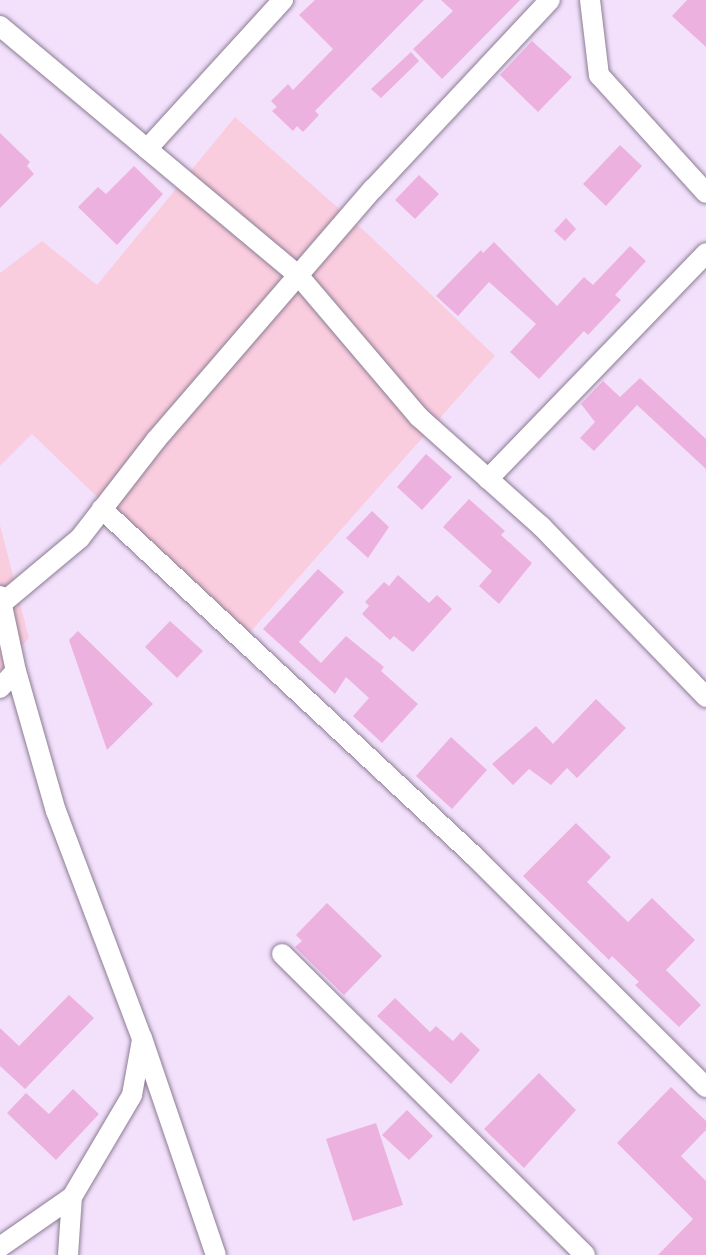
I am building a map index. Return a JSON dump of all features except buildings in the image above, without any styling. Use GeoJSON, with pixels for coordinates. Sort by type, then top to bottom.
{"type":"FeatureCollection","features":[{"type":"Feature","properties":{"kind":"street"},"geometry":{"type":"LineString","coordinates":[[147,149],[283,0]]}},
{"type":"Feature","properties":{"kind":"street"},"geometry":{"type":"LineString","coordinates":[[216,1255],[142,1038],[56,811],[16,671],[1,601],[80,538],[298,275],[550,0]]}},
{"type":"Feature","properties":{"kind":"street"},"geometry":{"type":"LineString","coordinates":[[590,0],[599,75],[706,193]]}},
{"type":"Feature","properties":{"kind":"street"},"geometry":{"type":"LineString","coordinates":[[0,27],[298,275],[419,417],[541,526],[706,697]]}},
{"type":"Feature","properties":{"kind":"street"},"geometry":{"type":"LineString","coordinates":[[488,479],[706,253]]}},
{"type":"Feature","properties":{"kind":"street"},"geometry":{"type":"LineString","coordinates":[[102,509],[473,855],[706,1087]]}},
{"type":"Feature","properties":{"kind":"street"},"geometry":{"type":"LineString","coordinates":[[0,688],[16,671]]}},
{"type":"Feature","properties":{"kind":"street"},"geometry":{"type":"LineString","coordinates":[[282,954],[585,1255]]}},
{"type":"Feature","properties":{"kind":"street"},"geometry":{"type":"LineString","coordinates":[[0,1247],[72,1197],[132,1095],[142,1038]]}},
{"type":"Feature","properties":{"kind":"street"},"geometry":{"type":"LineString","coordinates":[[68,1255],[72,1197]]}},
{"type":"Feature","properties":{"kind":"shaded area"},"geometry":{"type":"Polygon","coordinates":[[[235,117],[370,236],[495,356],[244,639],[32,434],[0,466],[0,273],[42,241],[97,285],[235,117]]]}},
{"type":"Feature","properties":{"kind":"shaded area"},"geometry":{"type":"Polygon","coordinates":[[[0,525],[29,638],[0,671],[0,525]]]}}]}
